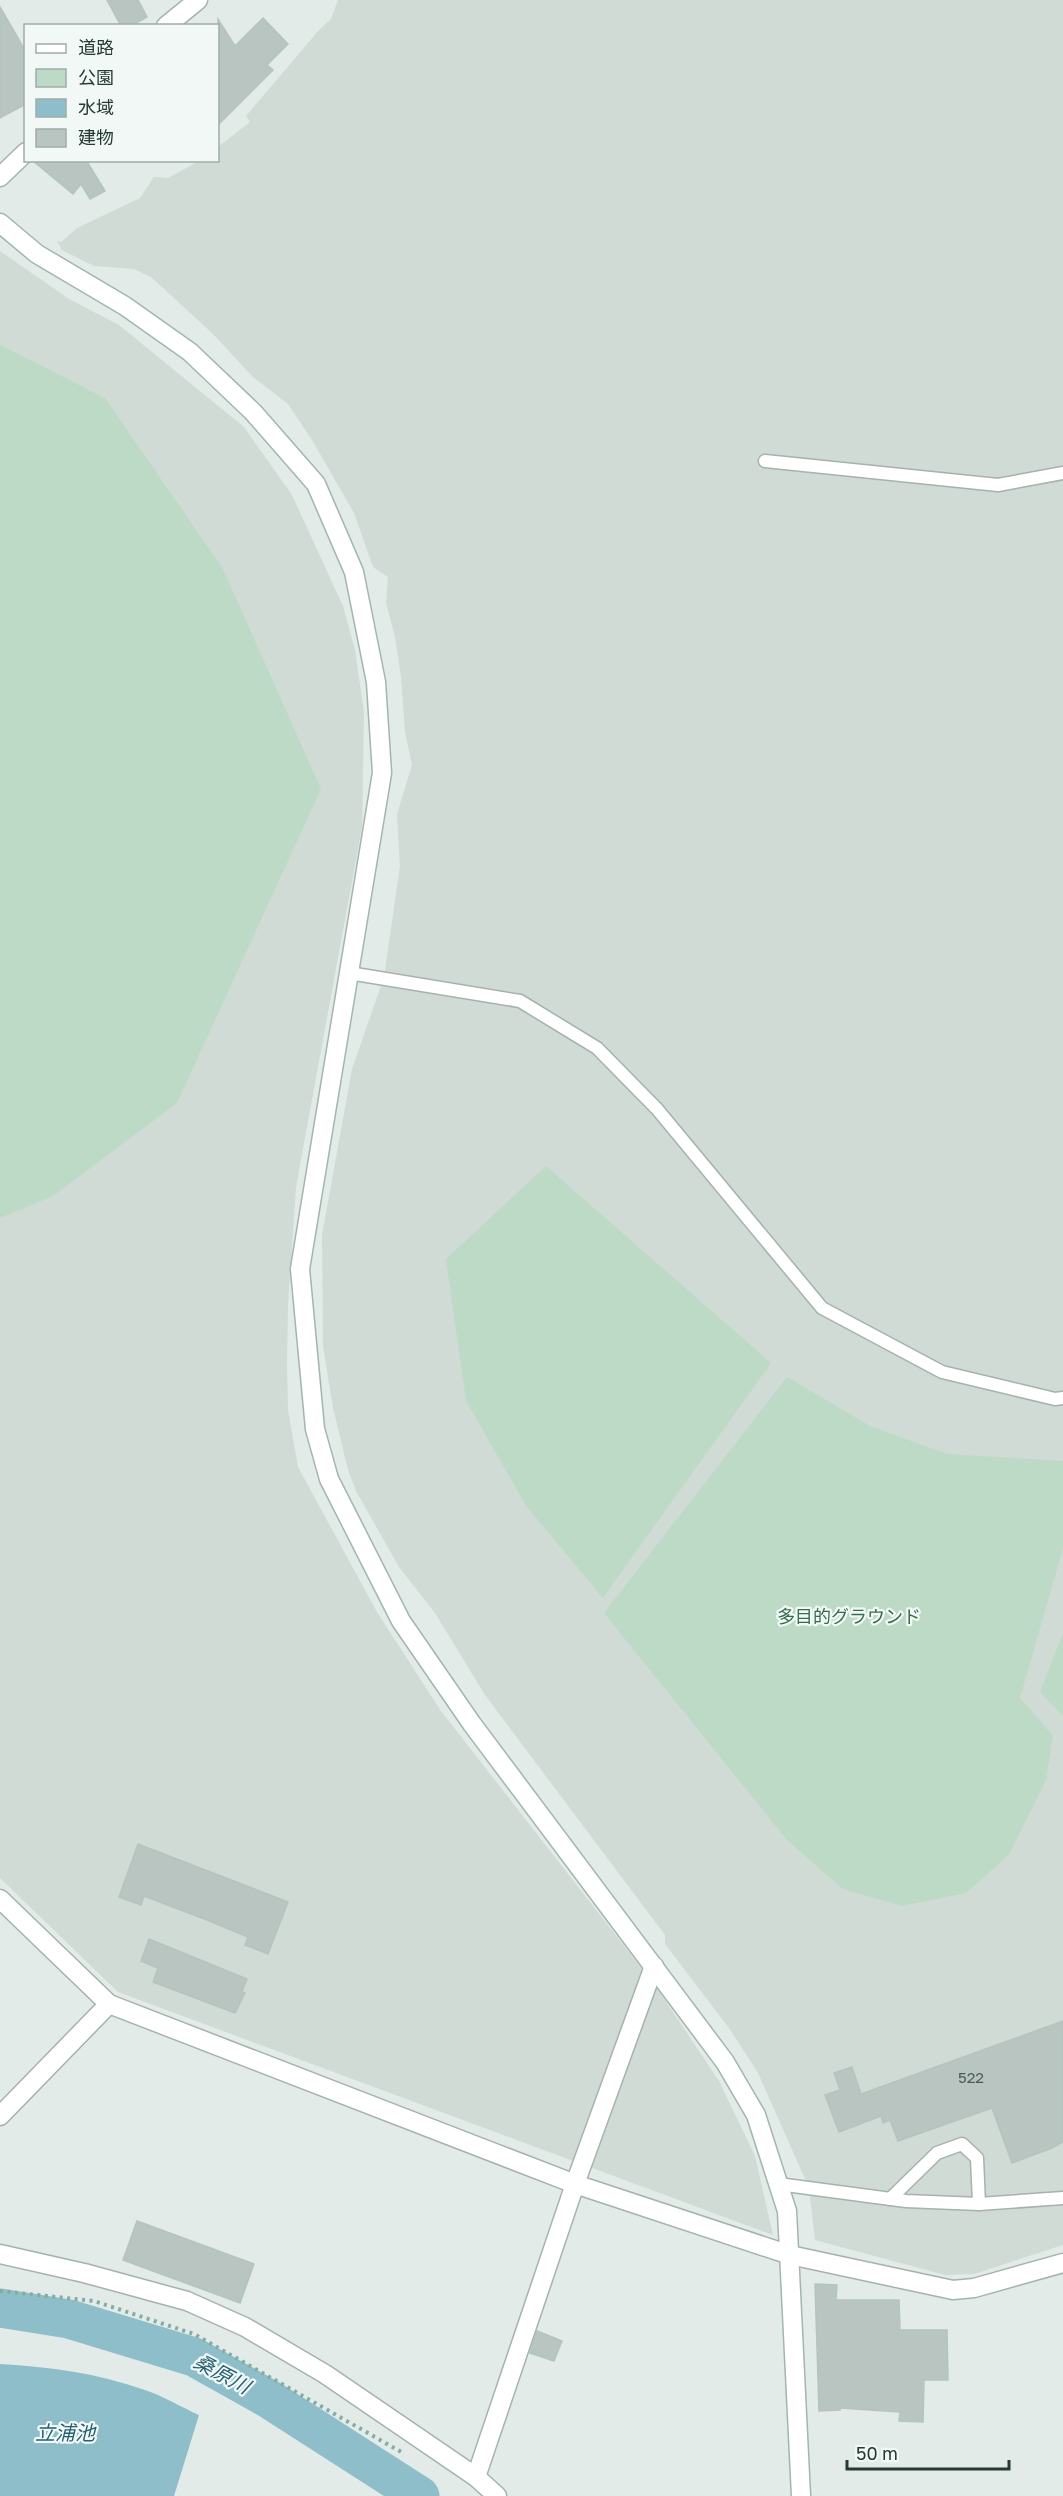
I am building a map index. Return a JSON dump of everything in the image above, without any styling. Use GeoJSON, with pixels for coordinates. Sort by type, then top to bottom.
{"type":"FeatureCollection","features":[{"type":"Feature","properties":{"kind":"street"},"geometry":{"type":"LineString","coordinates":[[168,24],[198,0]]}},
{"type":"Feature","properties":{"kind":"street"},"geometry":{"type":"LineString","coordinates":[[0,177],[24,155]]}},
{"type":"Feature","properties":{"kind":"street"},"geometry":{"type":"LineString","coordinates":[[0,223],[37,254],[125,306],[190,352],[253,412],[316,484],[354,573],[376,682],[382,773],[300,1269],[315,1429],[329,1479],[401,1620],[472,1724],[725,2062],[756,2115],[787,2211],[801,2496]]}},
{"type":"Feature","properties":{"kind":"street"},"geometry":{"type":"LineString","coordinates":[[0,1899],[109,2004],[575,2184],[790,2255],[953,2290],[974,2288],[1063,2263]]}},
{"type":"Feature","properties":{"kind":"street"},"geometry":{"type":"LineString","coordinates":[[476,2478],[575,2184],[654,1966]]}},
{"type":"Feature","properties":{"kind":"street"},"geometry":{"type":"LineString","coordinates":[[0,2116],[109,2004]]}},
{"type":"Feature","properties":{"kind":"street"},"geometry":{"type":"LineString","coordinates":[[0,2254],[84,2273],[187,2301],[245,2327],[325,2374],[476,2478],[497,2496]]}},
{"type":"Feature","properties":{"kind":"lane"},"geometry":{"type":"LineString","coordinates":[[765,460],[998,485],[1063,473]]}},
{"type":"Feature","properties":{"kind":"lane"},"geometry":{"type":"LineString","coordinates":[[350,974],[520,1001],[597,1048],[650,1101],[822,1308],[942,1372],[1055,1399],[1063,1398]]}},
{"type":"Feature","properties":{"kind":"lane"},"geometry":{"type":"LineString","coordinates":[[890,2199],[936,2153],[962,2144],[978,2158],[980,2204]]}},
{"type":"Feature","properties":{"kind":"lane"},"geometry":{"type":"LineString","coordinates":[[778,2184],[890,2199],[980,2204],[1063,2198]]}},
{"type":"Feature","properties":{"kind":"path"},"geometry":{"type":"LineString","coordinates":[[0,2291],[94,2301],[194,2334],[413,2458]]}},
{"type":"Feature","properties":{"kind":"shaded area"},"geometry":{"type":"Polygon","coordinates":[[[338,0],[1063,0],[1063,2245],[974,2274],[945,2275],[815,2240],[809,2188],[758,2073],[729,2028],[665,1944],[665,1935],[485,1695],[435,1613],[399,1567],[356,1491],[348,1470],[333,1408],[323,1346],[322,1235],[352,1069],[384,977],[400,866],[397,814],[412,765],[405,732],[395,637],[386,603],[388,577],[373,567],[354,513],[312,440],[288,404],[253,377],[212,333],[151,277],[134,269],[94,266],[62,250],[57,241],[61,242],[77,228],[140,198],[154,177],[168,178],[197,162],[219,162],[219,146],[250,122],[246,116],[331,19],[338,0]]]}},
{"type":"Feature","properties":{"kind":"shaded area"},"geometry":{"type":"Polygon","coordinates":[[[0,251],[69,299],[119,325],[244,427],[292,495],[343,606],[355,650],[364,712],[362,827],[296,1187],[288,1306],[287,1364],[288,1410],[298,1467],[377,1612],[441,1711],[657,1988],[719,2081],[755,2156],[773,2235],[118,1992],[0,1878],[0,251]]]}},
{"type":"Feature","properties":{"kind":"green space"},"geometry":{"type":"Polygon","coordinates":[[[0,345],[105,398],[223,569],[321,789],[177,1103],[53,1196],[0,1218],[0,345]]]}},
{"type":"Feature","properties":{"kind":"green space"},"geometry":{"type":"Polygon","coordinates":[[[546,1166],[771,1363],[603,1598],[527,1507],[466,1401],[446,1259],[546,1166]]]}},
{"type":"Feature","properties":{"kind":"green space","name":"多目的グラウンド"},"geometry":{"type":"Polygon","coordinates":[[[787,1377],[870,1426],[947,1454],[1063,1461],[1063,1548],[1020,1698],[1053,1736],[1046,1780],[1009,1855],[966,1893],[902,1906],[843,1889],[787,1840],[604,1613],[787,1377]]]}},
{"type":"Feature","properties":{"kind":"green space"},"geometry":{"type":"Polygon","coordinates":[[[1063,1633],[1063,1715],[1062,1715],[1040,1692],[1063,1633]]]}},
{"type":"Feature","properties":{"kind":"water","name":"立浦池"},"geometry":{"type":"Polygon","coordinates":[[[0,2364],[55,2369],[109,2379],[152,2392],[199,2415],[174,2496],[0,2496],[0,2364]]]}},
{"type":"Feature","properties":{"kind":"building"},"geometry":{"type":"Polygon","coordinates":[[[107,0],[138,0],[147,17],[135,24],[120,24],[107,0]]]}},
{"type":"Feature","properties":{"kind":"building"},"geometry":{"type":"Polygon","coordinates":[[[0,7],[24,49],[24,105],[0,118],[0,7]]]}},
{"type":"Feature","properties":{"kind":"building"},"geometry":{"type":"Polygon","coordinates":[[[263,18],[288,44],[267,65],[273,70],[219,124],[218,19],[235,46],[263,18]]]}},
{"type":"Feature","properties":{"kind":"building"},"geometry":{"type":"Polygon","coordinates":[[[34,162],[87,162],[105,191],[90,199],[81,184],[73,194],[34,162]]]}},
{"type":"Feature","properties":{"kind":"building"},"geometry":{"type":"Polygon","coordinates":[[[138,1844],[288,1902],[268,1954],[245,1945],[248,1937],[207,1920],[144,1896],[141,1905],[119,1897],[138,1844]]]}},
{"type":"Feature","properties":{"kind":"building"},"geometry":{"type":"Polygon","coordinates":[[[149,1939],[247,1979],[242,1992],[245,1993],[235,2013],[153,1982],[158,1968],[141,1961],[149,1939]]]}},
{"type":"Feature","properties":{"kind":"building"},"geometry":{"type":"Polygon","coordinates":[[[1063,2021],[1063,2142],[1052,2148],[1012,2163],[992,2108],[898,2141],[890,2120],[883,2123],[881,2116],[839,2132],[825,2095],[840,2090],[834,2073],[852,2067],[861,2094],[1063,2021]]]}},
{"type":"Feature","properties":{"kind":"building"},"geometry":{"type":"Polygon","coordinates":[[[137,2221],[254,2264],[240,2303],[123,2260],[137,2221]]]}},
{"type":"Feature","properties":{"kind":"building"},"geometry":{"type":"Polygon","coordinates":[[[815,2284],[837,2285],[836,2300],[899,2300],[900,2330],[947,2330],[948,2380],[924,2380],[923,2422],[899,2421],[900,2412],[840,2408],[840,2410],[819,2411],[815,2284]]]}},
{"type":"Feature","properties":{"kind":"building"},"geometry":{"type":"Polygon","coordinates":[[[537,2331],[562,2341],[554,2361],[530,2353],[537,2331]]]}},
{"type":"Feature","properties":{"kind":"waterway","name":"桑原川"},"geometry":{"type":"LineString","coordinates":[[0,2308],[69,2319],[194,2357],[269,2399],[420,2496]]}}]}
